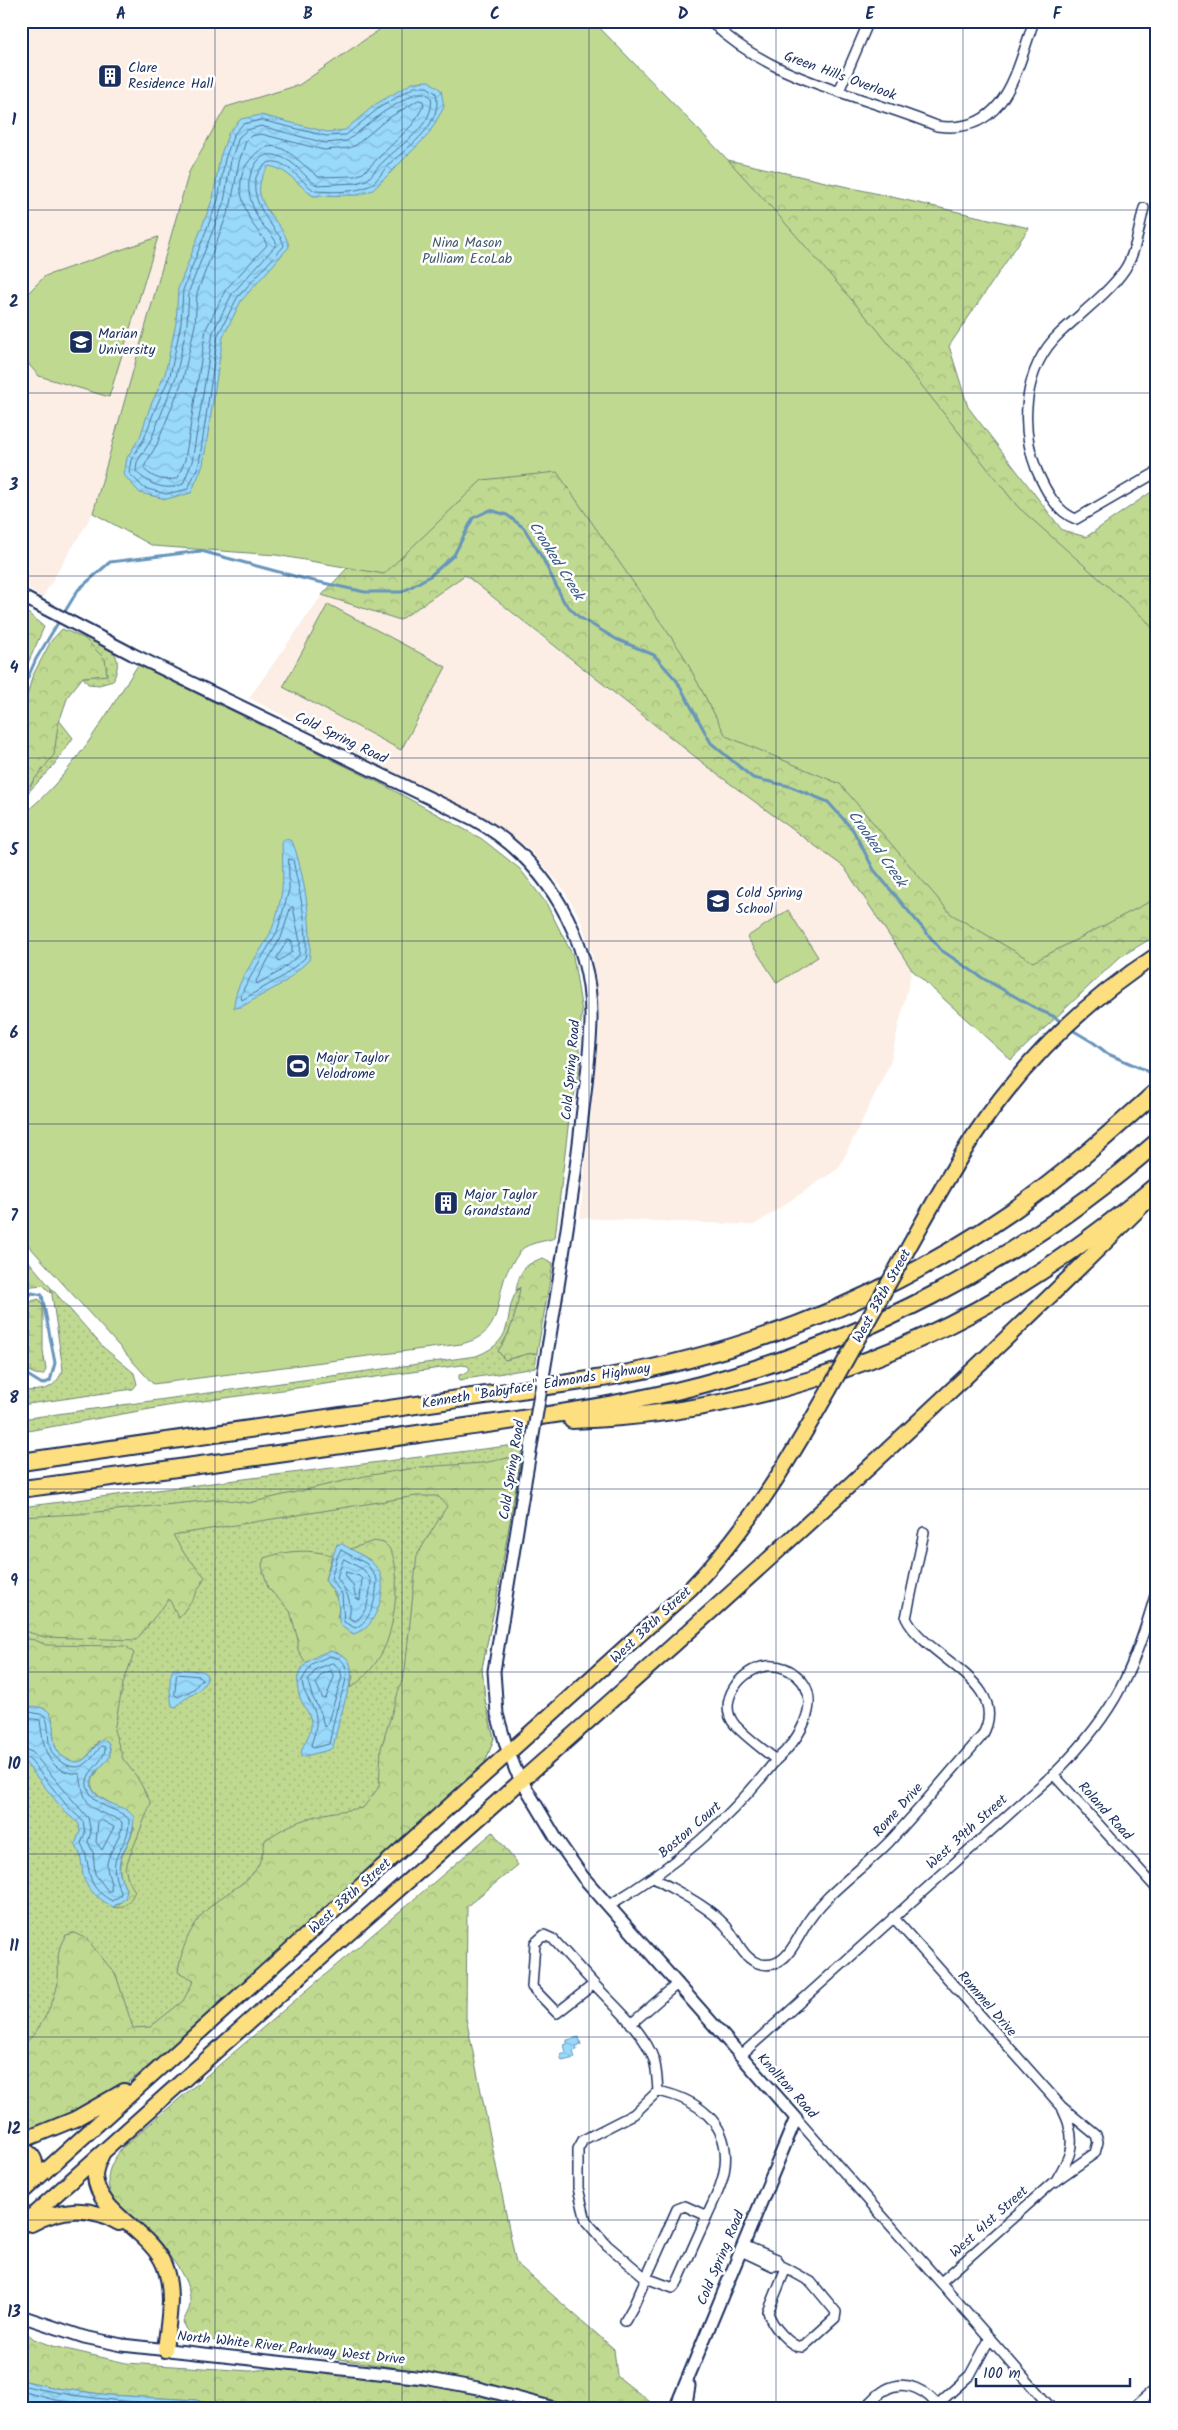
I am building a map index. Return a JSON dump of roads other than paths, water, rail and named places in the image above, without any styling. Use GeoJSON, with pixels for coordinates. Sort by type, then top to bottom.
{"type":"FeatureCollection","features":[{"type":"Feature","properties":{"kind":"highway","name":"Kenneth \"Babyface\" Edmonds Highway"},"geometry":{"type":"LineString","coordinates":[[21,1462],[595,1380],[668,1365],[748,1343],[800,1325],[855,1301],[896,1281],[954,1248],[1039,1191],[1128,1118],[1157,1091]]}},
{"type":"Feature","properties":{"kind":"highway","name":"Kenneth \"Babyface\" Edmonds Highway"},"geometry":{"type":"LineString","coordinates":[[21,1489],[509,1422],[643,1398],[714,1381],[776,1362],[860,1329],[947,1287],[1021,1243],[1107,1183],[1157,1142]]}},
{"type":"Feature","properties":{"kind":"highway"},"geometry":{"type":"LineString","coordinates":[[509,1422],[618,1418],[675,1410],[774,1390],[850,1366],[942,1328],[1009,1292],[1088,1239],[1157,1185]]}},
{"type":"Feature","properties":{"kind":"main road","name":"West 38th Street"},"geometry":{"type":"LineString","coordinates":[[26,2188],[679,1600],[718,1559],[774,1484],[974,1136],[1033,1060],[1065,1027],[1101,996],[1157,955]]}},
{"type":"Feature","properties":{"kind":"main road","name":"West 38th Street"},"geometry":{"type":"LineString","coordinates":[[21,2228],[520,1776],[841,1493],[1072,1276],[1157,1192]]}},
{"type":"Feature","properties":{"kind":"main road"},"geometry":{"type":"LineString","coordinates":[[21,2141],[57,2127],[98,2107],[173,2055]]}},
{"type":"Feature","properties":{"kind":"main road"},"geometry":{"type":"LineString","coordinates":[[21,2149],[31,2154],[35,2160],[35,2173],[26,2188]]}},
{"type":"Feature","properties":{"kind":"main road"},"geometry":{"type":"LineString","coordinates":[[102,2153],[95,2174],[98,2190],[112,2209],[132,2225],[152,2246],[164,2265],[170,2287],[166,2350]]}},
{"type":"Feature","properties":{"kind":"main road"},"geometry":{"type":"LineString","coordinates":[[21,2228],[60,2212],[70,2210],[90,2211],[107,2216],[152,2246]]}},
{"type":"Feature","properties":{"kind":"street","name":"Green Hills Overlook"},"geometry":{"type":"LineString","coordinates":[[710,21],[741,48],[770,65],[937,126],[951,128],[972,124],[994,111],[1008,94],[1034,21]]}},
{"type":"Feature","properties":{"kind":"street"},"geometry":{"type":"LineString","coordinates":[[839,91],[869,21]]}},
{"type":"Feature","properties":{"kind":"street"},"geometry":{"type":"LineString","coordinates":[[1144,208],[1131,258],[1125,268],[1050,344],[1038,365],[1029,392],[1027,430],[1034,462],[1044,484],[1066,516],[1076,519],[1157,472]]}},
{"type":"Feature","properties":{"kind":"street","name":"Cold Spring Road"},"geometry":{"type":"LineString","coordinates":[[26,599],[92,634],[477,822],[522,856],[560,904],[582,957],[588,985],[591,1023],[590,1054],[572,1194],[494,1681],[497,1714],[509,1754],[520,1776]]}},
{"type":"Feature","properties":{"kind":"street","name":"Rome Drive"},"geometry":{"type":"LineString","coordinates":[[654,1878],[719,1919],[732,1934],[744,1954],[752,1960],[765,1964],[779,1962],[790,1953],[810,1918],[826,1899],[888,1843],[982,1736],[988,1718],[988,1708],[983,1694],[974,1683],[919,1636],[906,1618],[924,1532]]}},
{"type":"Feature","properties":{"kind":"street","name":"West 39th Street"},"geometry":{"type":"LineString","coordinates":[[740,2056],[1053,1774],[1097,1727],[1113,1703],[1140,1646],[1157,1589]]}},
{"type":"Feature","properties":{"kind":"street","name":"Boston Court"},"geometry":{"type":"LineString","coordinates":[[608,1906],[654,1878],[685,1855],[721,1824],[748,1796],[776,1760],[787,1751],[801,1731],[806,1718],[808,1694],[801,1680],[791,1671],[777,1666],[762,1666],[745,1674],[738,1681],[733,1689],[730,1708],[735,1725],[776,1760]]}},
{"type":"Feature","properties":{"kind":"street","name":"Roland Road"},"geometry":{"type":"LineString","coordinates":[[1053,1774],[1157,1889]]}},
{"type":"Feature","properties":{"kind":"street","name":"Knollton Road"},"geometry":{"type":"LineString","coordinates":[[520,1776],[568,1856],[608,1906],[1052,2409]]}},
{"type":"Feature","properties":{"kind":"street","name":"Rommel Drive"},"geometry":{"type":"LineString","coordinates":[[893,1917],[1062,2107],[1097,2136],[1098,2149],[1094,2155],[1084,2161]]}},
{"type":"Feature","properties":{"kind":"street"},"geometry":{"type":"LineString","coordinates":[[594,1984],[560,2012],[555,2013],[532,1987],[536,1940],[544,1935],[551,1937],[631,2024],[652,2056],[657,2074],[658,2091],[634,2114],[585,2138],[578,2149],[578,2188],[586,2221],[607,2245],[646,2278],[668,2288],[676,2286],[721,2185],[725,2167],[725,2150],[721,2135],[700,2107],[680,2096],[658,2091]]}},
{"type":"Feature","properties":{"kind":"street"},"geometry":{"type":"LineString","coordinates":[[631,2024],[677,1984]]}},
{"type":"Feature","properties":{"kind":"street","name":"Rommel Drive"},"geometry":{"type":"LineString","coordinates":[[1062,2107],[1071,2131],[1069,2156]]}},
{"type":"Feature","properties":{"kind":"street","name":"Cold Spring Road"},"geometry":{"type":"LineString","coordinates":[[675,2409],[796,2118]]}},
{"type":"Feature","properties":{"kind":"street","name":"West 41st Street"},"geometry":{"type":"LineString","coordinates":[[1055,2182],[1069,2156]]}},
{"type":"Feature","properties":{"kind":"street","name":"West 41st Street"},"geometry":{"type":"LineString","coordinates":[[941,2282],[1055,2182],[1084,2161]]}},
{"type":"Feature","properties":{"kind":"street"},"geometry":{"type":"LineString","coordinates":[[625,2321],[677,2209],[685,2206],[707,2216]]}},
{"type":"Feature","properties":{"kind":"street"},"geometry":{"type":"LineString","coordinates":[[742,2248],[777,2259],[783,2267],[811,2282],[836,2312],[835,2318],[803,2347],[794,2345],[772,2321],[768,2312],[783,2267]]}},
{"type":"Feature","properties":{"kind":"street","name":"North White River Parkway West Drive"},"geometry":{"type":"LineString","coordinates":[[21,2316],[93,2340],[132,2347],[424,2378],[478,2388],[558,2409]]}},
{"type":"Feature","properties":{"kind":"street"},"geometry":{"type":"LineString","coordinates":[[864,2409],[881,2392],[890,2387],[900,2386],[922,2390],[938,2407],[970,2375],[990,2338]]}},
{"type":"Feature","properties":{"kind":"street"},"geometry":{"type":"LineString","coordinates":[[685,2409],[693,2365]]}},
{"type":"Feature","properties":{"kind":"street"},"geometry":{"type":"LineString","coordinates":[[1131,2409],[1157,2387]]}},
{"type":"Feature","properties":{"kind":"water"},"geometry":{"type":"Polygon","coordinates":[[[429,81],[441,90],[444,107],[428,135],[373,190],[359,195],[313,196],[282,170],[269,166],[262,178],[260,189],[262,199],[286,237],[289,247],[241,301],[223,337],[203,465],[191,493],[166,499],[140,493],[124,475],[127,458],[140,437],[150,407],[165,374],[176,323],[178,289],[213,198],[220,157],[229,132],[241,119],[261,115],[327,132],[345,130],[376,104],[414,82],[429,81]]]}},
{"type":"Feature","properties":{"kind":"water"},"geometry":{"type":"Polygon","coordinates":[[[286,839],[292,841],[304,883],[309,918],[309,960],[285,982],[241,1007],[234,1008],[235,997],[243,977],[272,929],[276,917],[282,885],[282,841],[286,839]]]}},
{"type":"Feature","properties":{"kind":"water"},"geometry":{"type":"Polygon","coordinates":[[[337,1544],[342,1544],[370,1561],[377,1568],[382,1581],[380,1604],[374,1617],[367,1627],[354,1634],[340,1623],[337,1597],[325,1580],[337,1544]]]}},
{"type":"Feature","properties":{"kind":"water"},"geometry":{"type":"Polygon","coordinates":[[[329,1651],[340,1654],[351,1665],[348,1691],[333,1747],[329,1750],[301,1757],[302,1749],[311,1729],[311,1721],[301,1700],[297,1682],[302,1668],[307,1663],[320,1654],[329,1651]]]}},
{"type":"Feature","properties":{"kind":"water"},"geometry":{"type":"Polygon","coordinates":[[[173,1669],[202,1671],[206,1673],[207,1680],[199,1690],[176,1707],[172,1706],[170,1692],[170,1678],[173,1669]]]}},
{"type":"Feature","properties":{"kind":"water"},"geometry":{"type":"Polygon","coordinates":[[[21,1704],[47,1710],[51,1715],[54,1742],[57,1749],[61,1755],[69,1760],[79,1762],[89,1755],[98,1743],[104,1739],[109,1743],[110,1756],[93,1777],[91,1784],[93,1790],[102,1799],[126,1810],[134,1817],[133,1828],[120,1860],[119,1869],[121,1879],[127,1891],[125,1899],[113,1907],[95,1894],[84,1880],[80,1855],[75,1844],[80,1832],[79,1824],[64,1811],[21,1757],[21,1704]]]}},
{"type":"Feature","properties":{"kind":"water"},"geometry":{"type":"Polygon","coordinates":[[[579,2037],[581,2045],[576,2046],[577,2050],[573,2051],[575,2058],[562,2061],[560,2054],[566,2052],[564,2045],[567,2044],[567,2040],[579,2037]]]}},
{"type":"Feature","properties":{"kind":"water"},"geometry":{"type":"Polygon","coordinates":[[[21,2380],[56,2388],[109,2395],[196,2400],[222,2409],[21,2409],[21,2380]]]}},
{"type":"Feature","properties":{"kind":"waterway","name":"Crooked Creek"},"geometry":{"type":"LineString","coordinates":[[21,698],[24,686],[36,659],[78,590],[110,562],[201,551],[305,579],[365,592],[402,592],[430,576],[454,555],[473,518],[490,510],[507,515],[524,528],[543,559],[564,602],[579,617],[616,639],[654,655],[677,681],[711,743],[753,778],[789,786],[828,802],[853,830],[874,870],[941,950],[984,979],[1053,1016],[1064,1024]]}},
{"type":"Feature","properties":{"kind":"waterway","name":"Crooked Creek"},"geometry":{"type":"LineString","coordinates":[[1069,1028],[1108,1054],[1143,1069],[1157,1078]]}},
{"type":"Feature","properties":{"kind":"waterway","name":"Crooked Creek"},"geometry":{"type":"LineString","coordinates":[[21,1304],[32,1293],[42,1295],[55,1363],[50,1381],[42,1384],[21,1371]]}},
{"type":"Feature","properties":{"kind":"place","name":"Clare Residence Hall"},"geometry":{"type":"Point","coordinates":[110,76]}},
{"type":"Feature","properties":{"kind":"place","name":"Marian University"},"geometry":{"type":"Point","coordinates":[81,342]}},
{"type":"Feature","properties":{"kind":"place","name":"Cold Spring School"},"geometry":{"type":"Point","coordinates":[718,901]}},
{"type":"Feature","properties":{"kind":"place","name":"Major Taylor Velodrome"},"geometry":{"type":"Point","coordinates":[298,1066]}},
{"type":"Feature","properties":{"kind":"place","name":"Major Taylor Grandstand"},"geometry":{"type":"Point","coordinates":[446,1203]}},
{"type":"Feature","properties":{"kind":"park label","name":"Nina Mason Pulliam EcoLab"},"geometry":{"type":"Point","coordinates":[467,252]}}]}
